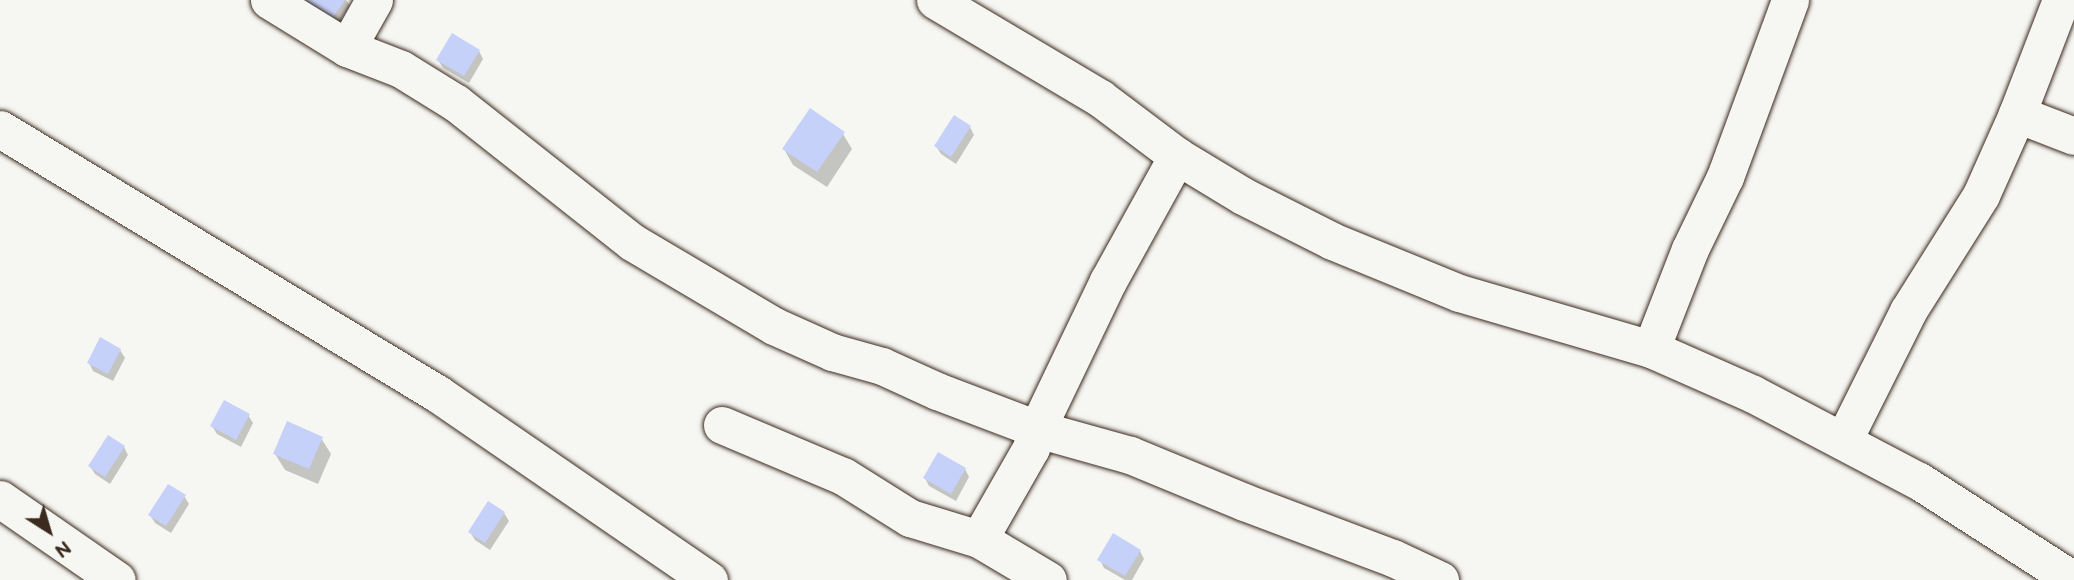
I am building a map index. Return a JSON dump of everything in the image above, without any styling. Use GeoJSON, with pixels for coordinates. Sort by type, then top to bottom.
{"type":"FeatureCollection","features":[{"type":"Feature","properties":{"kind":"street"},"geometry":{"type":"LineString","coordinates":[[269,0],[347,48],[401,69],[456,103],[632,242],[774,326],[832,352],[882,366],[937,391],[1037,429],[1130,455],[1244,502],[1393,558],[1440,580]]}},
{"type":"Feature","properties":{"kind":"street"},"geometry":{"type":"LineString","coordinates":[[347,48],[374,0]]}},
{"type":"Feature","properties":{"kind":"street"},"geometry":{"type":"LineString","coordinates":[[935,0],[1100,98],[1177,156],[1243,196],[1332,241],[1458,293],[1651,349],[1753,394],[1844,439],[1919,481],[2073,580]]}},
{"type":"Feature","properties":{"kind":"street"},"geometry":{"type":"LineString","coordinates":[[1651,349],[1690,249],[1725,177],[1790,0]]}},
{"type":"Feature","properties":{"kind":"street"},"geometry":{"type":"LineString","coordinates":[[1844,439],[1908,311],[1981,195],[2017,114],[2061,0]]}},
{"type":"Feature","properties":{"kind":"street"},"geometry":{"type":"LineString","coordinates":[[2017,114],[2074,136]]}},
{"type":"Feature","properties":{"kind":"street"},"geometry":{"type":"LineString","coordinates":[[0,129],[438,394],[709,580]]}},
{"type":"Feature","properties":{"kind":"street"},"geometry":{"type":"LineString","coordinates":[[979,539],[1031,448],[1037,429],[1108,281],[1177,156]]}},
{"type":"Feature","properties":{"kind":"street"},"geometry":{"type":"LineString","coordinates":[[722,425],[843,476],[910,518],[979,539],[1004,569],[1048,580]]}},
{"type":"Feature","properties":{"kind":"street"},"geometry":{"type":"LineString","coordinates":[[0,499],[117,580]]}},
{"type":"Feature","properties":{"kind":"building"},"geometry":{"type":"Polygon","coordinates":[[[303,0],[345,0],[329,23],[303,0]]]}},
{"type":"Feature","properties":{"kind":"building"},"geometry":{"type":"Polygon","coordinates":[[[452,33],[480,50],[464,76],[436,60],[452,33]]]}},
{"type":"Feature","properties":{"kind":"building"},"geometry":{"type":"Polygon","coordinates":[[[810,108],[845,132],[817,172],[782,149],[810,108]]]}},
{"type":"Feature","properties":{"kind":"building"},"geometry":{"type":"Polygon","coordinates":[[[954,115],[971,126],[951,157],[934,146],[954,115]]]}},
{"type":"Feature","properties":{"kind":"building"},"geometry":{"type":"Polygon","coordinates":[[[100,337],[121,349],[108,374],[87,363],[100,337]]]}},
{"type":"Feature","properties":{"kind":"building"},"geometry":{"type":"Polygon","coordinates":[[[224,400],[250,414],[236,440],[210,426],[224,400]]]}},
{"type":"Feature","properties":{"kind":"building"},"geometry":{"type":"Polygon","coordinates":[[[287,421],[323,437],[309,469],[273,454],[287,421]]]}},
{"type":"Feature","properties":{"kind":"building"},"geometry":{"type":"Polygon","coordinates":[[[108,435],[125,446],[105,477],[88,466],[108,435]]]}},
{"type":"Feature","properties":{"kind":"building"},"geometry":{"type":"Polygon","coordinates":[[[938,452],[966,468],[951,494],[923,478],[938,452]]]}},
{"type":"Feature","properties":{"kind":"building"},"geometry":{"type":"Polygon","coordinates":[[[168,484],[186,495],[166,526],[148,515],[168,484]]]}},
{"type":"Feature","properties":{"kind":"building"},"geometry":{"type":"Polygon","coordinates":[[[488,501],[505,512],[485,543],[468,532],[488,501]]]}},
{"type":"Feature","properties":{"kind":"building"},"geometry":{"type":"Polygon","coordinates":[[[1113,533],[1141,550],[1125,576],[1097,560],[1113,533]]]}}]}
